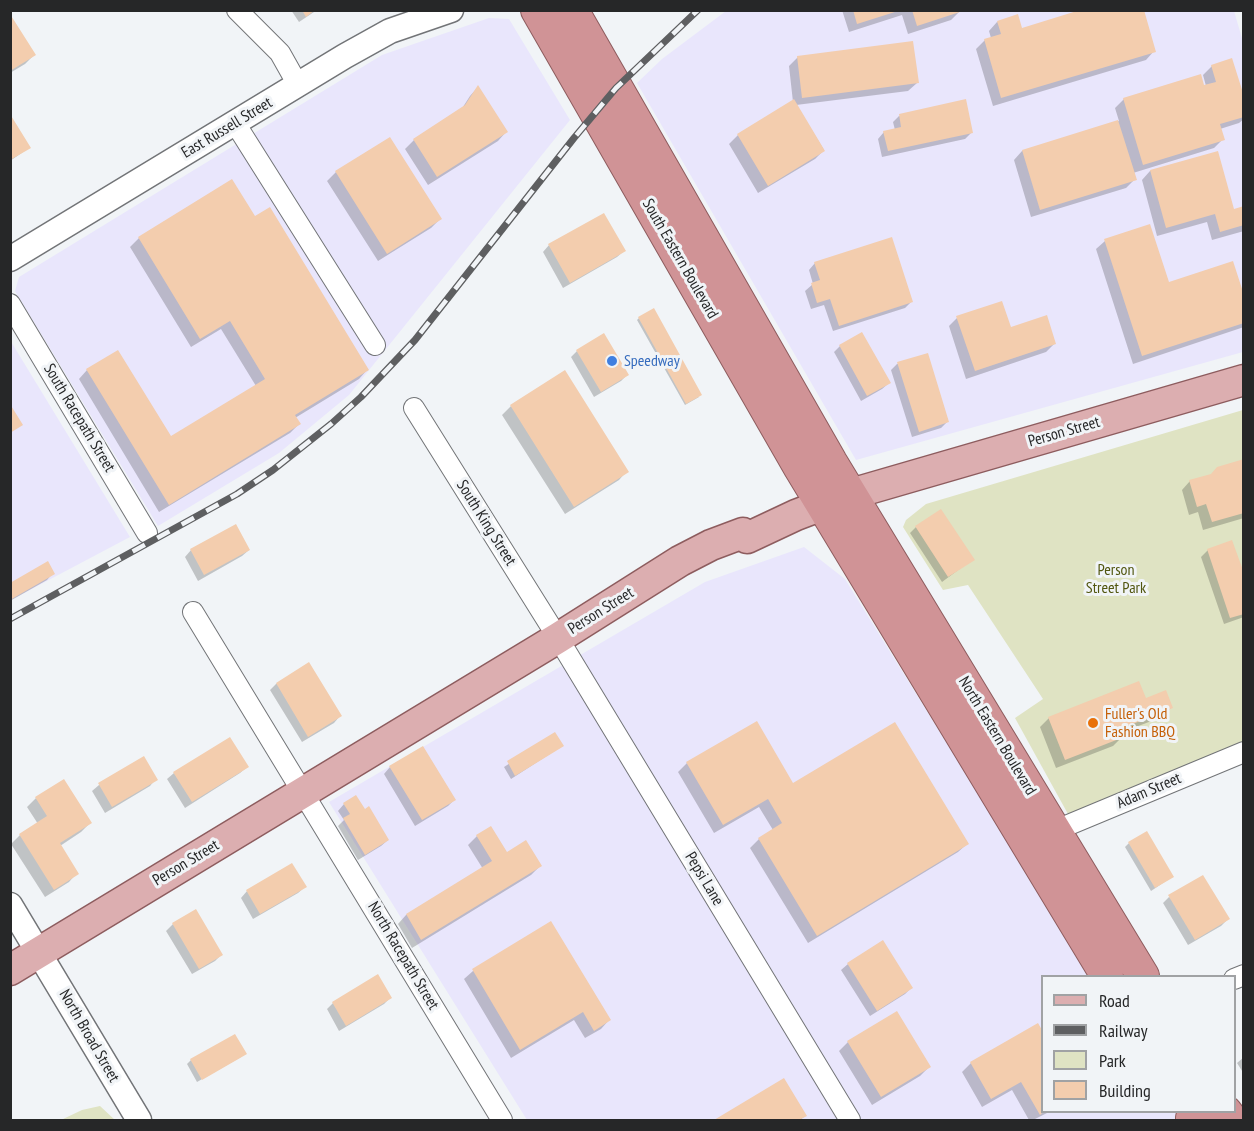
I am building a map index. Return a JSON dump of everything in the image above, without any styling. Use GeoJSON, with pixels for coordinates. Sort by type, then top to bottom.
{"type":"FeatureCollection","features":[{"type":"Feature","properties":{"kind":"highway","name":"South Eastern Boulevard"},"geometry":{"type":"LineString","coordinates":[[537,10],[837,500]]}},
{"type":"Feature","properties":{"kind":"highway","name":"South Eastern Boulevard"},"geometry":{"type":"LineString","coordinates":[[572,10],[837,500]]}},
{"type":"Feature","properties":{"kind":"highway","name":"North Eastern Boulevard"},"geometry":{"type":"LineString","coordinates":[[837,500],[1054,831],[1142,975]]}},
{"type":"Feature","properties":{"kind":"highway","name":"North Eastern Boulevard"},"geometry":{"type":"LineString","coordinates":[[837,500],[1106,975]]}},
{"type":"Feature","properties":{"kind":"main road","name":"Person Street"},"geometry":{"type":"LineString","coordinates":[[10,970],[558,638],[680,561],[711,545],[743,533],[747,538],[796,515],[837,500],[1244,380]]}},
{"type":"Feature","properties":{"kind":"street"},"geometry":{"type":"LineString","coordinates":[[237,10],[280,53],[298,85]]}},
{"type":"Feature","properties":{"kind":"street","name":"East Russell Street"},"geometry":{"type":"LineString","coordinates":[[10,259],[390,31],[451,10]]}},
{"type":"Feature","properties":{"kind":"street"},"geometry":{"type":"LineString","coordinates":[[235,123],[375,345]]}},
{"type":"Feature","properties":{"kind":"street","name":"South Racepath Street"},"geometry":{"type":"LineString","coordinates":[[10,304],[147,533]]}},
{"type":"Feature","properties":{"kind":"street","name":"South King Street"},"geometry":{"type":"LineString","coordinates":[[414,408],[558,638]]}},
{"type":"Feature","properties":{"kind":"street"},"geometry":{"type":"LineString","coordinates":[[193,612],[303,792]]}},
{"type":"Feature","properties":{"kind":"street","name":"Pepsi Lane"},"geometry":{"type":"LineString","coordinates":[[558,638],[850,1120]]}},
{"type":"Feature","properties":{"kind":"street","name":"Adam Street"},"geometry":{"type":"LineString","coordinates":[[1054,831],[1244,752]]}},
{"type":"Feature","properties":{"kind":"street","name":"North Racepath Street"},"geometry":{"type":"LineString","coordinates":[[303,792],[502,1120]]}},
{"type":"Feature","properties":{"kind":"street","name":"North Broad Street"},"geometry":{"type":"LineString","coordinates":[[10,905],[139,1120]]}},
{"type":"Feature","properties":{"kind":"shaded area"},"geometry":{"type":"Polygon","coordinates":[[[726,11],[1234,11],[1244,45],[1243,352],[856,460],[637,83],[662,59],[726,11]]]}},
{"type":"Feature","properties":{"kind":"shaded area"},"geometry":{"type":"Polygon","coordinates":[[[489,18],[509,19],[570,120],[349,395],[279,453],[158,526],[15,291],[19,277],[382,55],[489,18]]]}},
{"type":"Feature","properties":{"kind":"shaded area"},"geometry":{"type":"Polygon","coordinates":[[[10,340],[130,537],[11,600],[10,600],[10,340]]]}},
{"type":"Feature","properties":{"kind":"shaded area"},"geometry":{"type":"Polygon","coordinates":[[[804,547],[845,579],[1090,975],[1041,975],[1041,1113],[1176,1113],[1181,1120],[527,1120],[329,802],[705,582],[804,547]]]}},
{"type":"Feature","properties":{"kind":"green space","name":"Person Street Park"},"geometry":{"type":"Polygon","coordinates":[[[1243,410],[1243,744],[1068,814],[1015,718],[1043,699],[968,585],[943,590],[903,527],[906,520],[926,504],[1243,410]]]}},
{"type":"Feature","properties":{"kind":"green space"},"geometry":{"type":"Polygon","coordinates":[[[100,1106],[115,1120],[61,1120],[82,1110],[100,1106]]]}},
{"type":"Feature","properties":{"kind":"building"},"geometry":{"type":"Polygon","coordinates":[[[302,10],[315,10],[306,17],[302,10]]]}},
{"type":"Feature","properties":{"kind":"building"},"geometry":{"type":"Polygon","coordinates":[[[853,10],[898,10],[898,11],[857,24],[853,10]]]}},
{"type":"Feature","properties":{"kind":"building"},"geometry":{"type":"Polygon","coordinates":[[[912,10],[963,10],[963,11],[917,26],[912,10]]]}},
{"type":"Feature","properties":{"kind":"building"},"geometry":{"type":"Polygon","coordinates":[[[1080,10],[1144,10],[1156,52],[1001,98],[984,39],[1001,34],[997,21],[1018,14],[1022,28],[1080,10]]]}},
{"type":"Feature","properties":{"kind":"building"},"geometry":{"type":"Polygon","coordinates":[[[10,14],[36,55],[10,71],[10,14]]]}},
{"type":"Feature","properties":{"kind":"building"},"geometry":{"type":"Polygon","coordinates":[[[913,41],[919,83],[802,98],[797,56],[913,41]]]}},
{"type":"Feature","properties":{"kind":"building"},"geometry":{"type":"Polygon","coordinates":[[[1232,58],[1244,96],[1244,117],[1220,124],[1225,140],[1143,165],[1123,98],[1201,74],[1204,85],[1216,82],[1211,65],[1232,58]]]}},
{"type":"Feature","properties":{"kind":"building"},"geometry":{"type":"Polygon","coordinates":[[[478,85],[508,132],[437,177],[413,139],[465,105],[478,85]]]}},
{"type":"Feature","properties":{"kind":"building"},"geometry":{"type":"Polygon","coordinates":[[[794,99],[825,151],[768,186],[737,134],[794,99]]]}},
{"type":"Feature","properties":{"kind":"building"},"geometry":{"type":"Polygon","coordinates":[[[966,99],[973,133],[888,151],[883,131],[901,127],[899,114],[966,99]]]}},
{"type":"Feature","properties":{"kind":"building"},"geometry":{"type":"Polygon","coordinates":[[[10,114],[31,148],[10,160],[10,114]]]}},
{"type":"Feature","properties":{"kind":"building"},"geometry":{"type":"Polygon","coordinates":[[[1118,120],[1137,180],[1040,210],[1022,150],[1118,120]]]}},
{"type":"Feature","properties":{"kind":"building"},"geometry":{"type":"Polygon","coordinates":[[[390,137],[442,219],[387,254],[335,171],[390,137]]]}},
{"type":"Feature","properties":{"kind":"building"},"geometry":{"type":"Polygon","coordinates":[[[1218,151],[1234,209],[1244,206],[1244,225],[1220,232],[1215,214],[1166,228],[1150,170],[1218,151]]]}},
{"type":"Feature","properties":{"kind":"building"},"geometry":{"type":"Polygon","coordinates":[[[232,179],[255,216],[270,207],[369,370],[295,415],[301,424],[169,505],[86,369],[118,350],[171,436],[265,379],[230,321],[200,339],[138,237],[232,179]]]}},
{"type":"Feature","properties":{"kind":"building"},"geometry":{"type":"Polygon","coordinates":[[[604,213],[626,251],[570,283],[548,244],[604,213]]]}},
{"type":"Feature","properties":{"kind":"building"},"geometry":{"type":"Polygon","coordinates":[[[1150,224],[1169,282],[1233,261],[1244,295],[1244,323],[1142,356],[1104,239],[1150,224]]]}},
{"type":"Feature","properties":{"kind":"building"},"geometry":{"type":"Polygon","coordinates":[[[892,237],[913,302],[839,326],[830,299],[817,303],[811,283],[820,280],[814,262],[892,237]]]}},
{"type":"Feature","properties":{"kind":"building"},"geometry":{"type":"Polygon","coordinates":[[[1002,301],[1011,327],[1047,315],[1056,344],[975,371],[956,316],[1002,301]]]}},
{"type":"Feature","properties":{"kind":"building"},"geometry":{"type":"Polygon","coordinates":[[[654,308],[702,395],[686,404],[638,317],[654,308]]]}},
{"type":"Feature","properties":{"kind":"building"},"geometry":{"type":"Polygon","coordinates":[[[862,332],[891,383],[867,396],[839,345],[862,332]]]}},
{"type":"Feature","properties":{"kind":"building"},"geometry":{"type":"Polygon","coordinates":[[[604,333],[629,375],[601,392],[576,350],[604,333]]]}},
{"type":"Feature","properties":{"kind":"building"},"geometry":{"type":"Polygon","coordinates":[[[928,353],[949,422],[919,432],[897,362],[928,353]]]}},
{"type":"Feature","properties":{"kind":"building"},"geometry":{"type":"Polygon","coordinates":[[[565,370],[629,472],[574,507],[510,405],[565,370]]]}},
{"type":"Feature","properties":{"kind":"building"},"geometry":{"type":"Polygon","coordinates":[[[10,404],[23,425],[10,433],[10,404]]]}},
{"type":"Feature","properties":{"kind":"building"},"geometry":{"type":"Polygon","coordinates":[[[1244,459],[1244,513],[1212,522],[1206,504],[1197,507],[1189,480],[1211,474],[1217,467],[1244,459]]]}},
{"type":"Feature","properties":{"kind":"building"},"geometry":{"type":"Polygon","coordinates":[[[941,509],[975,560],[948,577],[915,526],[941,509]]]}},
{"type":"Feature","properties":{"kind":"building"},"geometry":{"type":"Polygon","coordinates":[[[236,524],[250,550],[204,575],[190,549],[236,524]]]}},
{"type":"Feature","properties":{"kind":"building"},"geometry":{"type":"Polygon","coordinates":[[[1232,540],[1244,573],[1244,614],[1230,618],[1207,549],[1232,540]]]}},
{"type":"Feature","properties":{"kind":"building"},"geometry":{"type":"Polygon","coordinates":[[[48,561],[55,574],[10,600],[10,583],[48,561]]]}},
{"type":"Feature","properties":{"kind":"building"},"geometry":{"type":"Polygon","coordinates":[[[309,662],[342,716],[308,737],[276,683],[309,662]]]}},
{"type":"Feature","properties":{"kind":"building","name":"Fuller's Old Fashion BBQ"},"geometry":{"type":"Polygon","coordinates":[[[1139,681],[1146,698],[1166,690],[1173,708],[1120,729],[1124,737],[1065,760],[1048,717],[1139,681]]]}},
{"type":"Feature","properties":{"kind":"building"},"geometry":{"type":"Polygon","coordinates":[[[757,721],[793,783],[895,722],[969,844],[817,936],[758,838],[782,823],[768,799],[723,825],[686,762],[757,721]]]}},
{"type":"Feature","properties":{"kind":"building"},"geometry":{"type":"Polygon","coordinates":[[[555,732],[564,746],[515,776],[507,761],[555,732]]]}},
{"type":"Feature","properties":{"kind":"building"},"geometry":{"type":"Polygon","coordinates":[[[230,737],[249,767],[192,802],[173,772],[230,737]]]}},
{"type":"Feature","properties":{"kind":"building"},"geometry":{"type":"Polygon","coordinates":[[[423,746],[456,800],[422,820],[389,766],[423,746]]]}},
{"type":"Feature","properties":{"kind":"building"},"geometry":{"type":"Polygon","coordinates":[[[144,756],[158,780],[112,807],[98,783],[144,756]]]}},
{"type":"Feature","properties":{"kind":"building"},"geometry":{"type":"Polygon","coordinates":[[[64,779],[92,823],[60,843],[79,874],[54,890],[19,834],[47,816],[35,797],[64,779]]]}},
{"type":"Feature","properties":{"kind":"building"},"geometry":{"type":"Polygon","coordinates":[[[356,795],[365,809],[369,806],[389,840],[365,855],[343,818],[350,814],[343,803],[356,795]]]}},
{"type":"Feature","properties":{"kind":"building"},"geometry":{"type":"Polygon","coordinates":[[[491,826],[507,852],[526,840],[542,866],[421,940],[406,914],[492,861],[476,835],[491,826]]]}},
{"type":"Feature","properties":{"kind":"building"},"geometry":{"type":"Polygon","coordinates":[[[1147,831],[1174,877],[1155,888],[1128,842],[1147,831]]]}},
{"type":"Feature","properties":{"kind":"building"},"geometry":{"type":"Polygon","coordinates":[[[292,863],[307,887],[260,914],[246,890],[292,863]]]}},
{"type":"Feature","properties":{"kind":"building"},"geometry":{"type":"Polygon","coordinates":[[[1203,875],[1230,919],[1195,940],[1168,895],[1203,875]]]}},
{"type":"Feature","properties":{"kind":"building"},"geometry":{"type":"Polygon","coordinates":[[[196,909],[223,955],[199,969],[172,923],[196,909]]]}},
{"type":"Feature","properties":{"kind":"building"},"geometry":{"type":"Polygon","coordinates":[[[551,921],[611,1020],[594,1031],[583,1012],[520,1050],[472,969],[551,921]]]}},
{"type":"Feature","properties":{"kind":"building"},"geometry":{"type":"Polygon","coordinates":[[[883,940],[913,988],[877,1011],[847,963],[883,940]]]}},
{"type":"Feature","properties":{"kind":"building"},"geometry":{"type":"Polygon","coordinates":[[[378,974],[392,998],[346,1026],[332,1002],[378,974]]]}},
{"type":"Feature","properties":{"kind":"building"},"geometry":{"type":"Polygon","coordinates":[[[897,1011],[931,1067],[881,1097],[847,1041],[897,1011]]]}},
{"type":"Feature","properties":{"kind":"building"},"geometry":{"type":"Polygon","coordinates":[[[1038,1023],[1041,1028],[1042,1113],[1040,1115],[1021,1082],[991,1099],[970,1062],[1038,1023]]]}},
{"type":"Feature","properties":{"kind":"building"},"geometry":{"type":"Polygon","coordinates":[[[235,1034],[247,1054],[202,1080],[190,1059],[235,1034]]]}},
{"type":"Feature","properties":{"kind":"building"},"geometry":{"type":"Polygon","coordinates":[[[784,1078],[807,1116],[799,1120],[714,1120],[784,1078]]]}},
{"type":"Feature","properties":{"kind":"railway"},"geometry":{"type":"LineString","coordinates":[[10,619],[237,494],[273,470],[331,424],[361,397],[415,340],[616,88],[698,10]]}},
{"type":"Feature","properties":{"kind":"place","name":"Speedway"},"geometry":{"type":"Point","coordinates":[612,361]}},
{"type":"Feature","properties":{"kind":"place","name":"Fuller's Old Fashion BBQ"},"geometry":{"type":"Point","coordinates":[1093,723]}}]}
